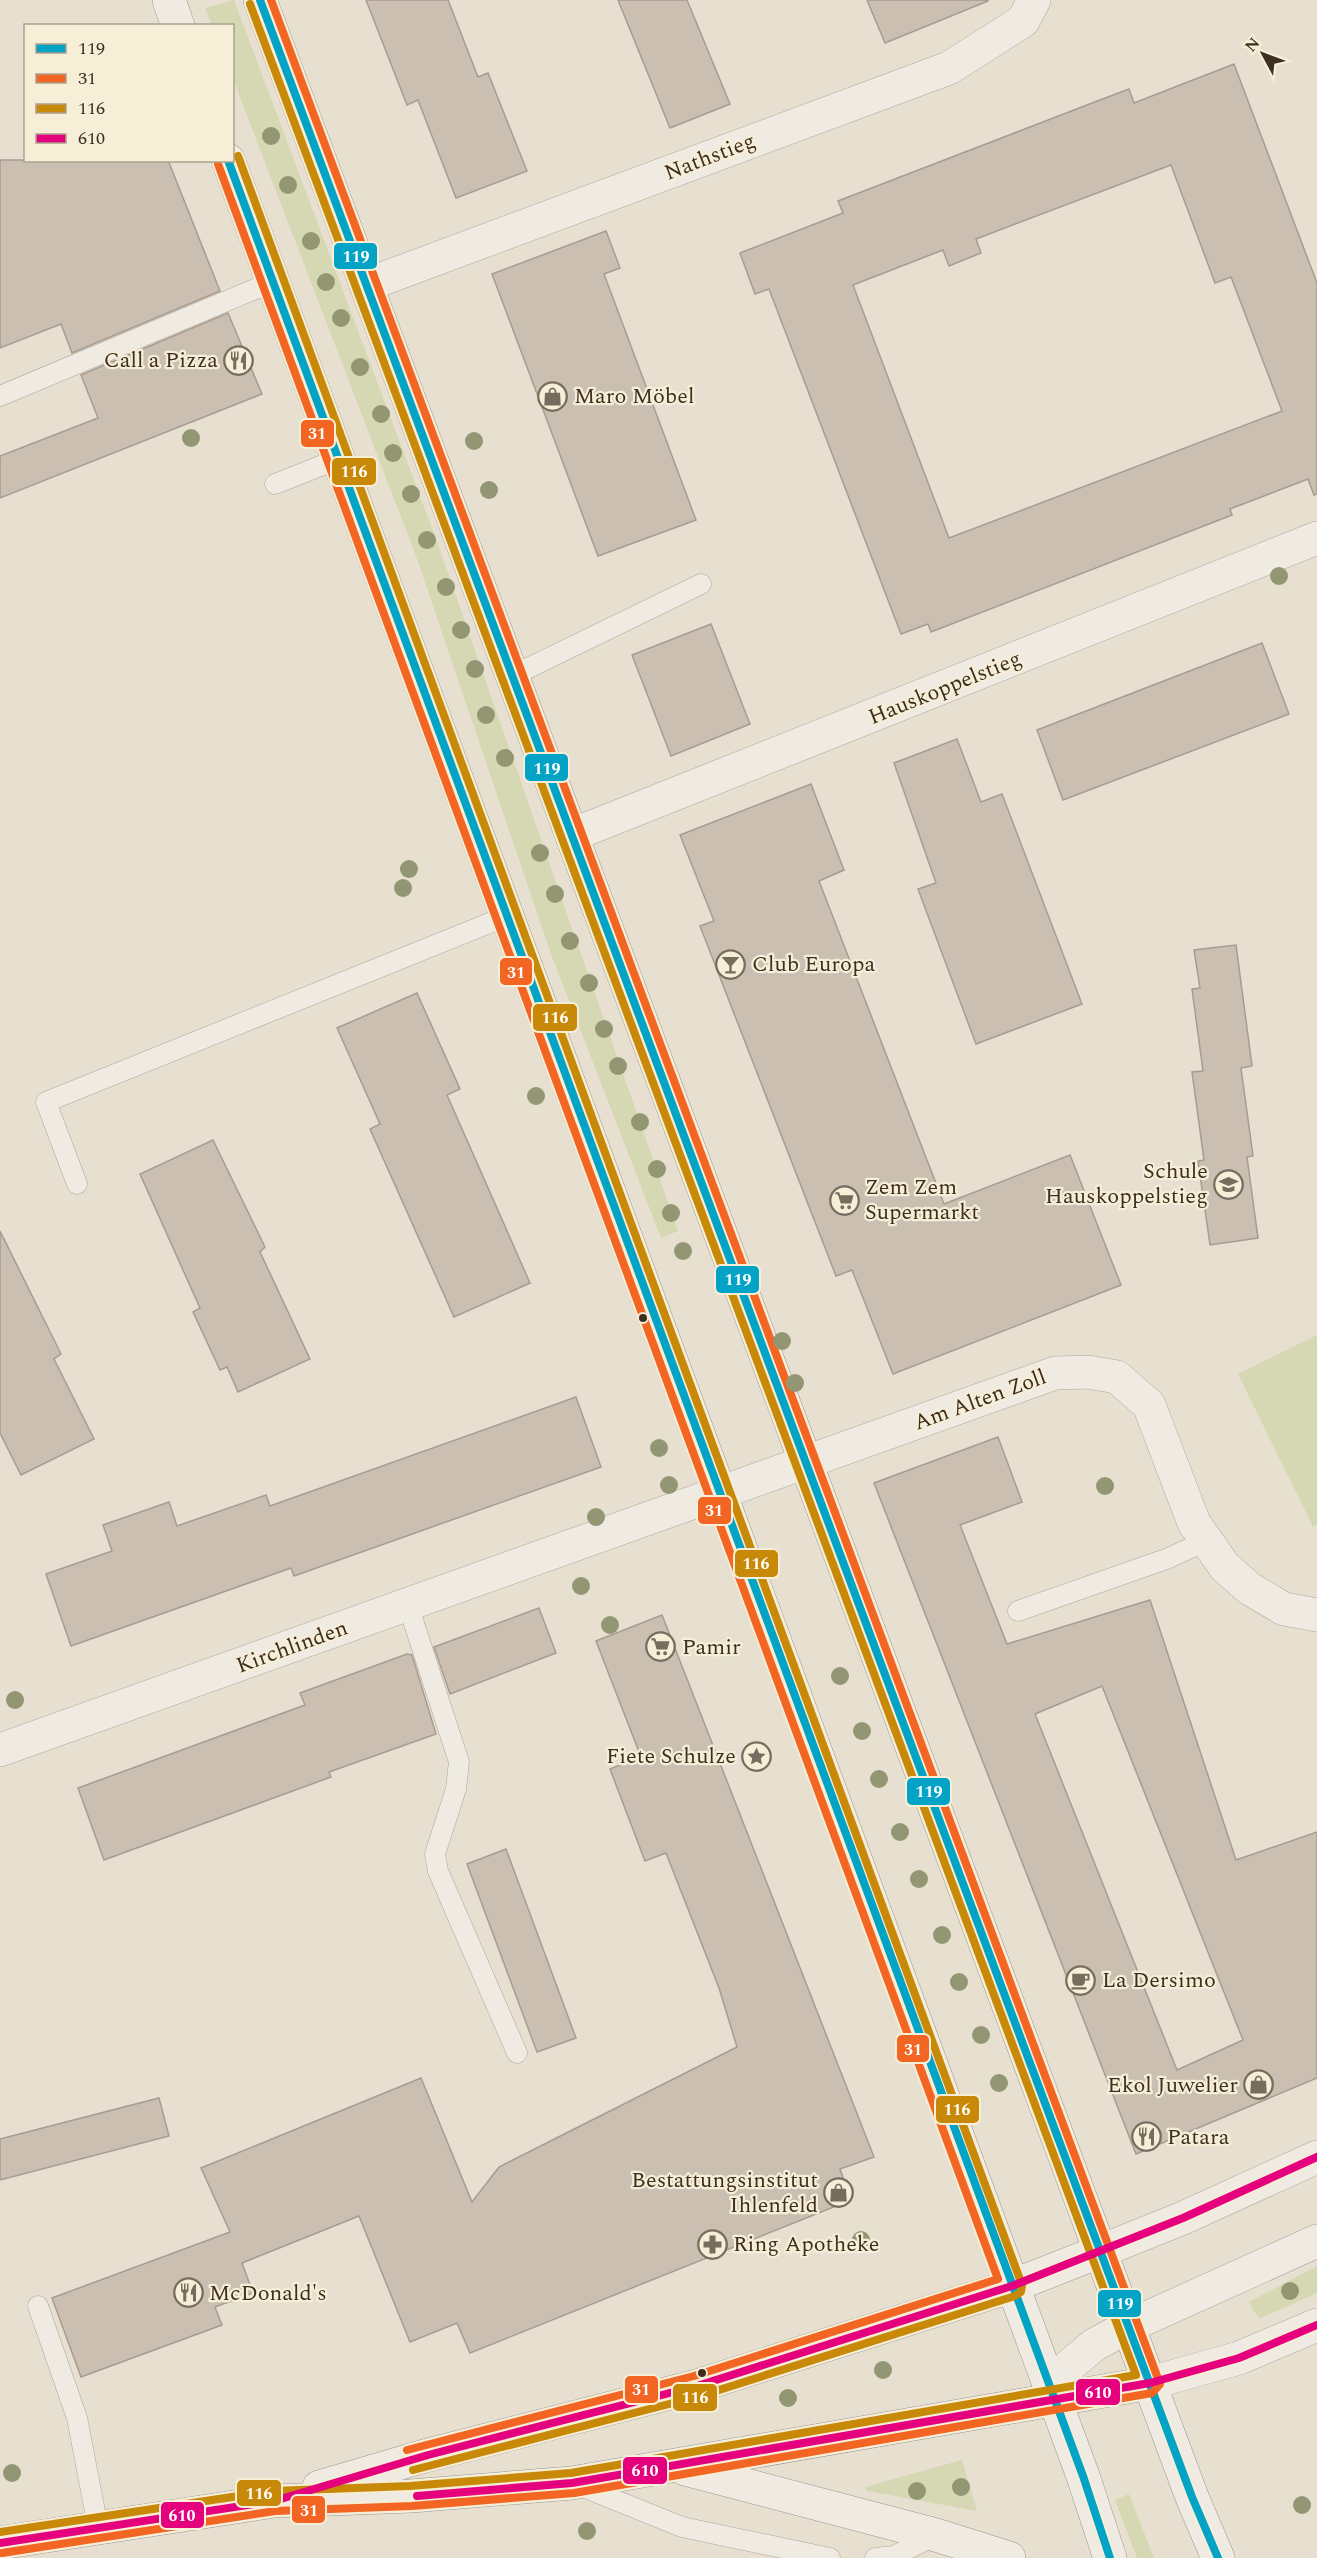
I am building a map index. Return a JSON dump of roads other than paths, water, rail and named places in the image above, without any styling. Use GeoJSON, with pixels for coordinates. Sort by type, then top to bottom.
{"type":"FeatureCollection","features":[{"type":"Feature","properties":{"kind":"main road"},"geometry":{"type":"LineString","coordinates":[[169,0],[177,24]]}},
{"type":"Feature","properties":{"kind":"main road"},"geometry":{"type":"LineString","coordinates":[[260,0],[1150,2383],[1218,2558]]}},
{"type":"Feature","properties":{"kind":"main road","name":"Nathstieg"},"geometry":{"type":"LineString","coordinates":[[366,285],[949,68],[1023,21],[1034,0]]}},
{"type":"Feature","properties":{"kind":"main road"},"geometry":{"type":"LineString","coordinates":[[229,162],[1012,2286],[1110,2558]]}},
{"type":"Feature","properties":{"kind":"main road","name":"Hauskoppelstieg"},"geometry":{"type":"LineString","coordinates":[[572,835],[1317,538]]}},
{"type":"Feature","properties":{"kind":"main road","name":"Am Alten Zoll"},"geometry":{"type":"LineString","coordinates":[[720,1494],[1055,1373],[1088,1372],[1118,1377],[1149,1405],[1194,1523],[1225,1567],[1250,1589],[1284,1609],[1317,1615]]}},
{"type":"Feature","properties":{"kind":"main road","name":"Kirchlinden"},"geometry":{"type":"LineString","coordinates":[[0,1750],[720,1494]]}},
{"type":"Feature","properties":{"kind":"main road"},"geometry":{"type":"LineString","coordinates":[[274,2501],[428,2455],[697,2386],[1012,2286],[1183,2218],[1317,2157]]}},
{"type":"Feature","properties":{"kind":"main road"},"geometry":{"type":"LineString","coordinates":[[1053,2398],[1069,2366],[1094,2345],[1129,2326],[1317,2241]]}},
{"type":"Feature","properties":{"kind":"main road"},"geometry":{"type":"LineString","coordinates":[[0,2543],[274,2501],[411,2496],[572,2483],[675,2467],[1053,2398],[1150,2383],[1239,2358],[1317,2325]]}},
{"type":"Feature","properties":{"kind":"main road"},"geometry":{"type":"LineString","coordinates":[[675,2467],[936,2535],[1009,2558]]}},
{"type":"Feature","properties":{"kind":"lane"},"geometry":{"type":"LineString","coordinates":[[0,396],[272,282]]}},
{"type":"Feature","properties":{"kind":"lane"},"geometry":{"type":"LineString","coordinates":[[275,484],[338,459]]}},
{"type":"Feature","properties":{"kind":"lane"},"geometry":{"type":"LineString","coordinates":[[512,676],[701,584]]}},
{"type":"Feature","properties":{"kind":"lane"},"geometry":{"type":"LineString","coordinates":[[77,1184],[46,1102],[507,916]]}},
{"type":"Feature","properties":{"kind":"lane"},"geometry":{"type":"LineString","coordinates":[[1018,1611],[1169,1558],[1205,1540]]}},
{"type":"Feature","properties":{"kind":"lane"},"geometry":{"type":"LineString","coordinates":[[408,1605],[459,1762],[456,1789],[435,1854],[438,1871],[517,2053]]}},
{"type":"Feature","properties":{"kind":"lane"},"geometry":{"type":"LineString","coordinates":[[38,2306],[77,2418],[98,2527]]}},
{"type":"Feature","properties":{"kind":"lane"},"geometry":{"type":"LineString","coordinates":[[572,2483],[682,2527],[830,2558]]}},
{"type":"Feature","properties":{"kind":"lane"},"geometry":{"type":"LineString","coordinates":[[875,2558],[894,2556],[936,2535]]}},
{"type":"Feature","properties":{"kind":"place","name":"Call a Pizza"},"geometry":{"type":"Point","coordinates":[239,360]}},
{"type":"Feature","properties":{"kind":"place","name":"Maro Möbel"},"geometry":{"type":"Point","coordinates":[553,396]}},
{"type":"Feature","properties":{"kind":"place","name":"Club Europa"},"geometry":{"type":"Point","coordinates":[731,964]}},
{"type":"Feature","properties":{"kind":"place","name":"Schule Hauskoppelstieg"},"geometry":{"type":"Point","coordinates":[1229,1184]}},
{"type":"Feature","properties":{"kind":"place","name":"Zem Zem Supermarkt"},"geometry":{"type":"Point","coordinates":[844,1200]}},
{"type":"Feature","properties":{"kind":"place","name":"Pamir"},"geometry":{"type":"Point","coordinates":[661,1647]}},
{"type":"Feature","properties":{"kind":"place","name":"Fiete Schulze"},"geometry":{"type":"Point","coordinates":[757,1756]}},
{"type":"Feature","properties":{"kind":"place","name":"La Dersimo"},"geometry":{"type":"Point","coordinates":[1081,1980]}},
{"type":"Feature","properties":{"kind":"place","name":"Ekol Juwelier"},"geometry":{"type":"Point","coordinates":[1259,2085]}},
{"type":"Feature","properties":{"kind":"place","name":"Patara"},"geometry":{"type":"Point","coordinates":[1146,2137]}},
{"type":"Feature","properties":{"kind":"place","name":"Bestattungsinstitut Ihlenfeld"},"geometry":{"type":"Point","coordinates":[839,2193]}},
{"type":"Feature","properties":{"kind":"place","name":"Ring Apotheke"},"geometry":{"type":"Point","coordinates":[712,2244]}},
{"type":"Feature","properties":{"kind":"place","name":"McDonald's"},"geometry":{"type":"Point","coordinates":[188,2293]}}]}
